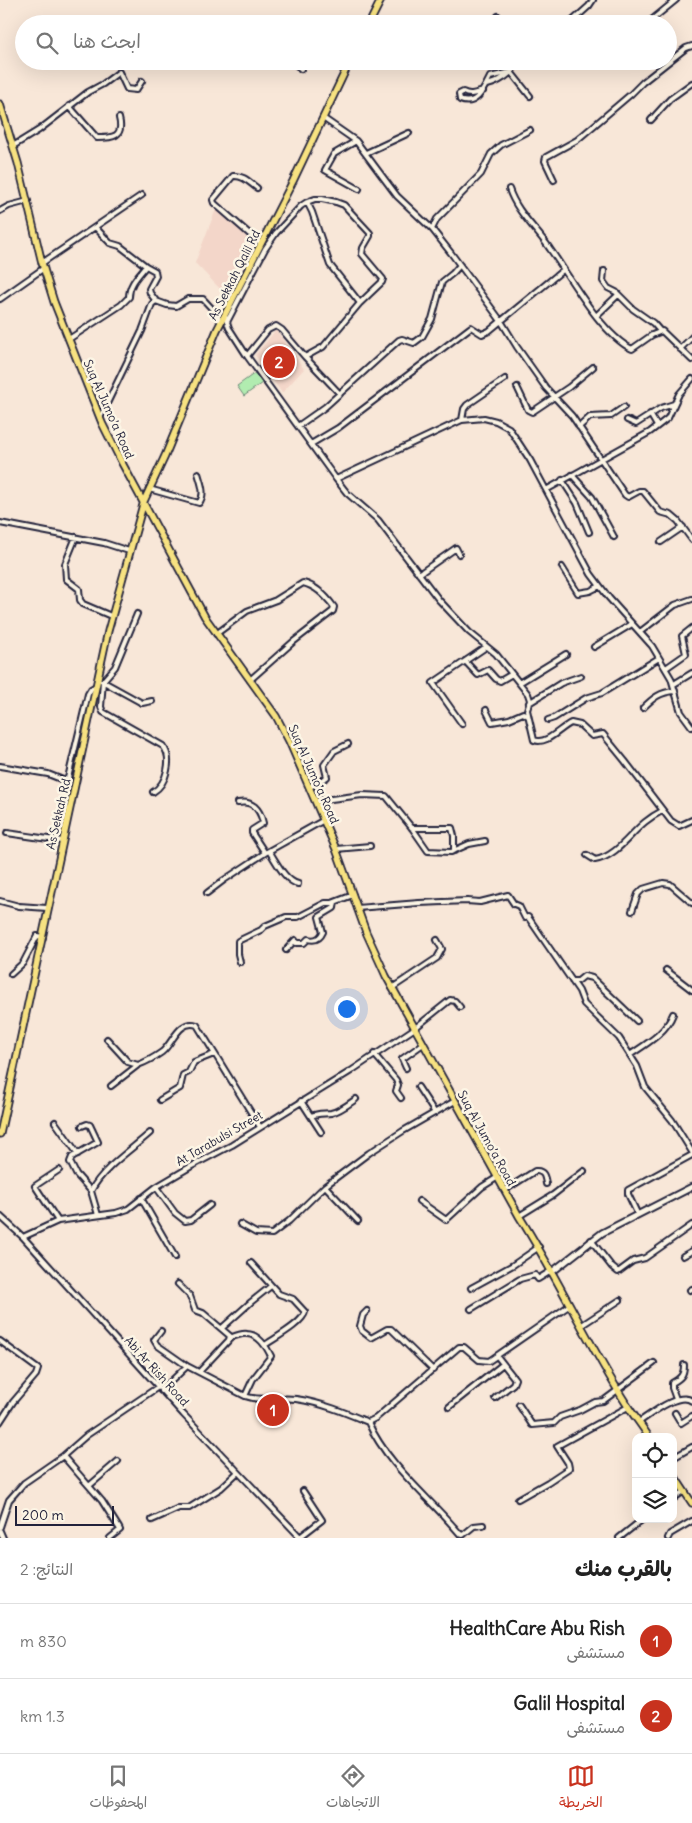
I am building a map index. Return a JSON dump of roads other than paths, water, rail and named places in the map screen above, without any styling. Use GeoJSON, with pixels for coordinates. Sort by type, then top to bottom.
{"type":"FeatureCollection","features":[{"type":"Feature","properties":{"kind":"main road"},"geometry":{"type":"LineString","coordinates":[[373,15],[380,0]]}},
{"type":"Feature","properties":{"kind":"main road","name":"As Sekkah Qalil Rd"},"geometry":{"type":"LineString","coordinates":[[144,501],[165,456],[217,330],[224,320],[324,118],[345,70]]}},
{"type":"Feature","properties":{"kind":"main road","name":"Suq Al Jumo’a Road"},"geometry":{"type":"LineString","coordinates":[[0,104],[28,201],[43,266],[59,316],[100,418],[122,463],[205,617],[276,716],[289,740],[336,849],[369,941],[392,988],[628,1407],[646,1433]]}},
{"type":"Feature","properties":{"kind":"main road","name":"As Sekkah Rd"},"geometry":{"type":"LineString","coordinates":[[0,1134],[47,908],[96,686],[100,680],[111,616],[144,501]]}},
{"type":"Feature","properties":{"kind":"main road"},"geometry":{"type":"LineString","coordinates":[[552,1272],[591,1240],[610,1228],[692,1187]]}},
{"type":"Feature","properties":{"kind":"main road"},"geometry":{"type":"LineString","coordinates":[[676,1478],[692,1504]]}},
{"type":"Feature","properties":{"kind":"street"},"geometry":{"type":"LineString","coordinates":[[578,15],[593,0]]}},
{"type":"Feature","properties":{"kind":"street"},"geometry":{"type":"LineString","coordinates":[[657,15],[676,0]]}},
{"type":"Feature","properties":{"kind":"street"},"geometry":{"type":"LineString","coordinates":[[677,55],[692,46]]}},
{"type":"Feature","properties":{"kind":"street"},"geometry":{"type":"LineString","coordinates":[[554,180],[546,157],[577,140],[658,70]]}},
{"type":"Feature","properties":{"kind":"street"},"geometry":{"type":"LineString","coordinates":[[13,146],[39,130],[69,106],[118,72],[127,89],[136,90],[142,80]]}},
{"type":"Feature","properties":{"kind":"street"},"geometry":{"type":"LineString","coordinates":[[490,77],[511,72]]}},
{"type":"Feature","properties":{"kind":"street"},"geometry":{"type":"LineString","coordinates":[[486,85],[506,77],[511,72]]}},
{"type":"Feature","properties":{"kind":"street"},"geometry":{"type":"LineString","coordinates":[[511,72],[530,96]]}},
{"type":"Feature","properties":{"kind":"street"},"geometry":{"type":"LineString","coordinates":[[490,77],[497,81]]}},
{"type":"Feature","properties":{"kind":"street"},"geometry":{"type":"LineString","coordinates":[[483,91],[474,94],[463,92],[460,94],[460,100],[464,102],[476,99],[483,91],[490,77]]}},
{"type":"Feature","properties":{"kind":"street"},"geometry":{"type":"LineString","coordinates":[[650,120],[670,99],[692,83]]}},
{"type":"Feature","properties":{"kind":"street"},"geometry":{"type":"LineString","coordinates":[[69,106],[97,138],[112,138],[120,132],[119,118]]}},
{"type":"Feature","properties":{"kind":"street"},"geometry":{"type":"LineString","coordinates":[[324,118],[356,141],[397,196],[432,230],[460,265],[501,321],[553,398],[568,412],[579,427],[626,496],[628,497],[643,491],[660,512],[675,517],[692,540]]}},
{"type":"Feature","properties":{"kind":"street"},"geometry":{"type":"LineString","coordinates":[[0,128],[6,125]]}},
{"type":"Feature","properties":{"kind":"street"},"geometry":{"type":"LineString","coordinates":[[432,230],[437,219],[481,174],[491,154],[501,145],[530,130]]}},
{"type":"Feature","properties":{"kind":"street"},"geometry":{"type":"LineString","coordinates":[[366,154],[409,133]]}},
{"type":"Feature","properties":{"kind":"street"},"geometry":{"type":"LineString","coordinates":[[356,141],[334,154],[325,170],[359,189]]}},
{"type":"Feature","properties":{"kind":"street"},"geometry":{"type":"LineString","coordinates":[[257,188],[244,177],[236,175],[233,176],[213,200],[220,209],[261,244]]}},
{"type":"Feature","properties":{"kind":"street"},"geometry":{"type":"LineString","coordinates":[[509,189],[519,210],[551,249],[563,270],[596,316],[615,336],[631,349],[660,331]]}},
{"type":"Feature","properties":{"kind":"street"},"geometry":{"type":"LineString","coordinates":[[0,299],[142,195]]}},
{"type":"Feature","properties":{"kind":"street"},"geometry":{"type":"LineString","coordinates":[[224,320],[265,249],[276,233],[301,206],[315,199],[344,205],[370,233],[369,240],[363,248],[362,254],[383,279],[322,347],[304,357]]}},
{"type":"Feature","properties":{"kind":"street"},"geometry":{"type":"LineString","coordinates":[[0,211],[9,206],[28,201]]}},
{"type":"Feature","properties":{"kind":"street"},"geometry":{"type":"LineString","coordinates":[[307,202],[330,266],[360,303]]}},
{"type":"Feature","properties":{"kind":"street"},"geometry":{"type":"LineString","coordinates":[[96,228],[110,243],[120,246],[155,271],[156,276],[149,289],[156,301],[176,306],[188,299],[203,299],[224,320],[247,356],[347,493],[378,520],[438,600],[486,647],[496,654],[528,694],[528,716],[532,737],[536,741],[548,739],[562,727],[571,723],[580,726],[592,736],[603,734],[662,811],[676,826],[682,826],[692,820]]}},
{"type":"Feature","properties":{"kind":"street"},"geometry":{"type":"LineString","coordinates":[[298,426],[340,394],[399,340],[402,339],[414,343],[422,337],[435,312],[442,282],[460,265]]}},
{"type":"Feature","properties":{"kind":"street"},"geometry":{"type":"LineString","coordinates":[[69,339],[129,297],[131,284],[146,266]]}},
{"type":"Feature","properties":{"kind":"street"},"geometry":{"type":"LineString","coordinates":[[311,444],[338,428],[471,327],[482,334],[489,331],[563,270]]}},
{"type":"Feature","properties":{"kind":"street"},"geometry":{"type":"LineString","coordinates":[[604,272],[602,278],[605,285],[653,323],[660,331],[665,333],[692,360]]}},
{"type":"Feature","properties":{"kind":"street"},"geometry":{"type":"LineString","coordinates":[[596,316],[618,295]]}},
{"type":"Feature","properties":{"kind":"street"},"geometry":{"type":"LineString","coordinates":[[100,418],[142,331],[152,304],[156,301]]}},
{"type":"Feature","properties":{"kind":"street"},"geometry":{"type":"LineString","coordinates":[[247,356],[268,330],[276,326],[282,330],[304,357],[340,394]]}},
{"type":"Feature","properties":{"kind":"street"},"geometry":{"type":"LineString","coordinates":[[217,330],[223,327],[229,328]]}},
{"type":"Feature","properties":{"kind":"street"},"geometry":{"type":"LineString","coordinates":[[680,349],[692,336]]}},
{"type":"Feature","properties":{"kind":"street"},"geometry":{"type":"LineString","coordinates":[[517,387],[528,410],[532,412],[569,387],[594,366]]}},
{"type":"Feature","properties":{"kind":"street"},"geometry":{"type":"LineString","coordinates":[[462,420],[464,409],[467,405],[505,379]]}},
{"type":"Feature","properties":{"kind":"street"},"geometry":{"type":"LineString","coordinates":[[546,490],[638,440],[668,418],[679,394],[692,379]]}},
{"type":"Feature","properties":{"kind":"street"},"geometry":{"type":"LineString","coordinates":[[627,420],[636,424],[667,405],[674,404]]}},
{"type":"Feature","properties":{"kind":"street"},"geometry":{"type":"LineString","coordinates":[[579,427],[590,417],[605,418],[624,407]]}},
{"type":"Feature","properties":{"kind":"street"},"geometry":{"type":"LineString","coordinates":[[650,414],[657,426]]}},
{"type":"Feature","properties":{"kind":"street"},"geometry":{"type":"LineString","coordinates":[[336,479],[462,420],[484,418],[496,421],[508,428],[530,460],[581,558],[600,586],[660,658],[674,684],[681,712],[692,726]]}},
{"type":"Feature","properties":{"kind":"street"},"geometry":{"type":"LineString","coordinates":[[149,489],[199,503],[203,498],[203,492],[198,473]]}},
{"type":"Feature","properties":{"kind":"street"},"geometry":{"type":"LineString","coordinates":[[572,475],[592,497],[614,537]]}},
{"type":"Feature","properties":{"kind":"street"},"geometry":{"type":"LineString","coordinates":[[562,480],[577,503],[589,532]]}},
{"type":"Feature","properties":{"kind":"street"},"geometry":{"type":"LineString","coordinates":[[0,523],[104,543],[130,551]]}},
{"type":"Feature","properties":{"kind":"street"},"geometry":{"type":"LineString","coordinates":[[661,542],[683,527]]}},
{"type":"Feature","properties":{"kind":"street"},"geometry":{"type":"LineString","coordinates":[[76,537],[66,564],[66,578],[79,589],[82,604],[111,616]]}},
{"type":"Feature","properties":{"kind":"street"},"geometry":{"type":"LineString","coordinates":[[419,574],[456,548],[459,554]]}},
{"type":"Feature","properties":{"kind":"street"},"geometry":{"type":"LineString","coordinates":[[562,567],[579,594],[600,586]]}},
{"type":"Feature","properties":{"kind":"street"},"geometry":{"type":"LineString","coordinates":[[216,634],[247,611],[276,600],[303,583],[321,592],[334,607],[333,612],[292,642],[250,680]]}},
{"type":"Feature","properties":{"kind":"street"},"geometry":{"type":"LineString","coordinates":[[640,632],[675,605],[692,599]]}},
{"type":"Feature","properties":{"kind":"street"},"geometry":{"type":"LineString","coordinates":[[100,680],[115,667],[137,614]]}},
{"type":"Feature","properties":{"kind":"street"},"geometry":{"type":"LineString","coordinates":[[594,646],[632,624]]}},
{"type":"Feature","properties":{"kind":"street"},"geometry":{"type":"LineString","coordinates":[[666,668],[686,654],[682,636],[692,628]]}},
{"type":"Feature","properties":{"kind":"street"},"geometry":{"type":"LineString","coordinates":[[462,724],[433,683],[486,647]]}},
{"type":"Feature","properties":{"kind":"street"},"geometry":{"type":"LineString","coordinates":[[519,683],[566,654]]}},
{"type":"Feature","properties":{"kind":"street"},"geometry":{"type":"LineString","coordinates":[[548,720],[586,698],[602,693],[660,658]]}},
{"type":"Feature","properties":{"kind":"street"},"geometry":{"type":"LineString","coordinates":[[465,661],[478,675],[488,670],[500,681],[512,674]]}},
{"type":"Feature","properties":{"kind":"street"},"geometry":{"type":"LineString","coordinates":[[674,684],[692,673]]}},
{"type":"Feature","properties":{"kind":"street"},"geometry":{"type":"LineString","coordinates":[[529,703],[561,683],[581,676]]}},
{"type":"Feature","properties":{"kind":"street"},"geometry":{"type":"LineString","coordinates":[[100,680],[142,703],[152,701]]}},
{"type":"Feature","properties":{"kind":"street"},"geometry":{"type":"LineString","coordinates":[[100,680],[101,707],[103,712],[163,746],[166,750],[169,761],[166,772],[160,787],[153,792]]}},
{"type":"Feature","properties":{"kind":"street"},"geometry":{"type":"LineString","coordinates":[[0,766],[48,774],[63,780],[68,778],[89,692],[96,686]]}},
{"type":"Feature","properties":{"kind":"street"},"geometry":{"type":"LineString","coordinates":[[643,708],[654,697],[662,693],[675,691]]}},
{"type":"Feature","properties":{"kind":"street"},"geometry":{"type":"LineString","coordinates":[[486,710],[492,722],[509,719],[523,713],[528,716]]}},
{"type":"Feature","properties":{"kind":"street"},"geometry":{"type":"LineString","coordinates":[[310,787],[326,777],[324,765],[331,754],[348,744]]}},
{"type":"Feature","properties":{"kind":"street"},"geometry":{"type":"LineString","coordinates":[[316,801],[362,795],[382,795],[389,799],[390,803],[412,828],[428,852],[446,853],[469,844],[485,841]]}},
{"type":"Feature","properties":{"kind":"street"},"geometry":{"type":"LineString","coordinates":[[238,803],[245,801],[251,803],[261,815],[263,823],[252,830],[252,833],[286,876],[292,882],[298,884]]}},
{"type":"Feature","properties":{"kind":"street"},"geometry":{"type":"LineString","coordinates":[[587,855],[595,860],[608,856],[645,822],[662,811]]}},
{"type":"Feature","properties":{"kind":"street"},"geometry":{"type":"LineString","coordinates":[[207,893],[267,852],[324,820]]}},
{"type":"Feature","properties":{"kind":"street"},"geometry":{"type":"LineString","coordinates":[[412,828],[452,828],[454,850]]}},
{"type":"Feature","properties":{"kind":"street"},"geometry":{"type":"LineString","coordinates":[[8,833],[62,841]]}},
{"type":"Feature","properties":{"kind":"street"},"geometry":{"type":"LineString","coordinates":[[336,849],[370,846]]}},
{"type":"Feature","properties":{"kind":"street"},"geometry":{"type":"LineString","coordinates":[[632,911],[638,894],[643,889],[663,883],[670,884],[692,903]]}},
{"type":"Feature","properties":{"kind":"street"},"geometry":{"type":"LineString","coordinates":[[240,962],[238,941],[286,917],[298,917],[326,903],[335,902],[353,895]]}},
{"type":"Feature","properties":{"kind":"street"},"geometry":{"type":"LineString","coordinates":[[357,908],[419,903],[480,902],[508,896],[514,904],[519,906],[525,918],[528,916],[581,994],[584,1004],[616,1034],[640,1071],[645,1087],[672,1120],[692,1154],[628,1190],[637,1213]]}},
{"type":"Feature","properties":{"kind":"street"},"geometry":{"type":"LineString","coordinates":[[0,901],[19,906],[47,908]]}},
{"type":"Feature","properties":{"kind":"street"},"geometry":{"type":"LineString","coordinates":[[286,950],[295,940],[296,943],[304,943],[308,939],[313,940],[321,937],[323,932],[319,917],[334,908],[335,902]]}},
{"type":"Feature","properties":{"kind":"street"},"geometry":{"type":"LineString","coordinates":[[11,974],[23,963],[37,936],[42,937]]}},
{"type":"Feature","properties":{"kind":"street"},"geometry":{"type":"LineString","coordinates":[[392,988],[439,956],[442,949],[437,940]]}},
{"type":"Feature","properties":{"kind":"street"},"geometry":{"type":"LineString","coordinates":[[666,970],[692,990]]}},
{"type":"Feature","properties":{"kind":"street"},"geometry":{"type":"LineString","coordinates":[[572,981],[578,981],[584,976],[592,978],[637,1021]]}},
{"type":"Feature","properties":{"kind":"street","name":"At Tarabulsi Street"},"geometry":{"type":"LineString","coordinates":[[24,1237],[58,1221],[116,1213],[128,1209],[156,1187],[232,1145],[301,1100],[351,1071],[414,1028],[450,1000],[456,1001],[460,1007]]}},
{"type":"Feature","properties":{"kind":"street"},"geometry":{"type":"LineString","coordinates":[[630,1056],[662,1031],[673,1014]]}},
{"type":"Feature","properties":{"kind":"street"},"geometry":{"type":"LineString","coordinates":[[111,1086],[138,1065],[163,1051],[178,1031],[189,1024],[197,1025],[260,1127]]}},
{"type":"Feature","properties":{"kind":"street"},"geometry":{"type":"LineString","coordinates":[[107,1039],[128,1062],[138,1065]]}},
{"type":"Feature","properties":{"kind":"street"},"geometry":{"type":"LineString","coordinates":[[406,1068],[402,1059],[423,1044]]}},
{"type":"Feature","properties":{"kind":"street"},"geometry":{"type":"LineString","coordinates":[[160,1100],[180,1088],[183,1075],[189,1072],[194,1062],[214,1054]]}},
{"type":"Feature","properties":{"kind":"street"},"geometry":{"type":"LineString","coordinates":[[374,1054],[396,1080],[398,1085],[396,1091],[402,1098]]}},
{"type":"Feature","properties":{"kind":"street"},"geometry":{"type":"LineString","coordinates":[[418,1087],[435,1113]]}},
{"type":"Feature","properties":{"kind":"street"},"geometry":{"type":"LineString","coordinates":[[311,1116],[336,1111],[356,1099]]}},
{"type":"Feature","properties":{"kind":"street"},"geometry":{"type":"LineString","coordinates":[[301,1100],[322,1132]]}},
{"type":"Feature","properties":{"kind":"street"},"geometry":{"type":"LineString","coordinates":[[240,1224],[256,1233],[272,1234],[289,1221],[325,1186],[380,1145],[455,1101]]}},
{"type":"Feature","properties":{"kind":"street"},"geometry":{"type":"LineString","coordinates":[[55,1122],[78,1154]]}},
{"type":"Feature","properties":{"kind":"street"},"geometry":{"type":"LineString","coordinates":[[82,1126],[90,1125],[98,1142],[72,1157],[70,1162],[76,1174],[91,1191],[98,1215]]}},
{"type":"Feature","properties":{"kind":"street"},"geometry":{"type":"LineString","coordinates":[[91,1191],[112,1165],[150,1133]]}},
{"type":"Feature","properties":{"kind":"street"},"geometry":{"type":"LineString","coordinates":[[58,1221],[35,1188],[59,1170]]}},
{"type":"Feature","properties":{"kind":"street"},"geometry":{"type":"LineString","coordinates":[[505,1190],[536,1171],[544,1174],[546,1184]]}},
{"type":"Feature","properties":{"kind":"street"},"geometry":{"type":"LineString","coordinates":[[519,1216],[553,1195],[584,1171]]}},
{"type":"Feature","properties":{"kind":"street"},"geometry":{"type":"LineString","coordinates":[[419,1200],[446,1220],[482,1187],[498,1178]]}},
{"type":"Feature","properties":{"kind":"street"},"geometry":{"type":"LineString","coordinates":[[325,1186],[358,1221]]}},
{"type":"Feature","properties":{"kind":"street"},"geometry":{"type":"LineString","coordinates":[[156,1187],[175,1212],[185,1221],[191,1220],[210,1204]]}},
{"type":"Feature","properties":{"kind":"street"},"geometry":{"type":"LineString","coordinates":[[141,1198],[175,1257]]}},
{"type":"Feature","properties":{"kind":"street","name":"Abi Ar Rish Road"},"geometry":{"type":"LineString","coordinates":[[0,1216],[24,1237],[159,1389],[301,1537]]}},
{"type":"Feature","properties":{"kind":"street"},"geometry":{"type":"LineString","coordinates":[[591,1240],[618,1272],[633,1261],[645,1258],[692,1225]]}},
{"type":"Feature","properties":{"kind":"street"},"geometry":{"type":"LineString","coordinates":[[472,1288],[513,1265],[538,1247]]}},
{"type":"Feature","properties":{"kind":"street"},"geometry":{"type":"LineString","coordinates":[[683,1256],[692,1251]]}},
{"type":"Feature","properties":{"kind":"street"},"geometry":{"type":"LineString","coordinates":[[251,1263],[279,1294],[297,1302],[306,1315],[265,1345]]}},
{"type":"Feature","properties":{"kind":"street"},"geometry":{"type":"LineString","coordinates":[[471,1309],[520,1278],[535,1275],[538,1280],[552,1272]]}},
{"type":"Feature","properties":{"kind":"street"},"geometry":{"type":"LineString","coordinates":[[178,1284],[190,1296],[195,1310],[203,1313],[222,1328],[230,1338]]}},
{"type":"Feature","properties":{"kind":"street"},"geometry":{"type":"LineString","coordinates":[[222,1328],[250,1302],[271,1286]]}},
{"type":"Feature","properties":{"kind":"street"},"geometry":{"type":"LineString","coordinates":[[582,1325],[620,1300]]}},
{"type":"Feature","properties":{"kind":"street"},"geometry":{"type":"LineString","coordinates":[[368,1422],[376,1418],[456,1349],[462,1346],[483,1361],[489,1361],[571,1305]]}},
{"type":"Feature","properties":{"kind":"street"},"geometry":{"type":"LineString","coordinates":[[367,1311],[363,1315],[360,1326],[367,1336],[371,1338],[387,1329],[391,1330],[433,1370]]}},
{"type":"Feature","properties":{"kind":"street"},"geometry":{"type":"LineString","coordinates":[[161,1331],[154,1342],[187,1366],[200,1371],[245,1396],[254,1399],[279,1398],[316,1403],[334,1407],[368,1422],[373,1433],[393,1461],[460,1534],[463,1535],[474,1526],[483,1525]]}},
{"type":"Feature","properties":{"kind":"street"},"geometry":{"type":"LineString","coordinates":[[200,1371],[230,1338],[248,1333],[256,1337],[265,1345],[271,1358],[253,1380],[245,1396]]}},
{"type":"Feature","properties":{"kind":"street"},"geometry":{"type":"LineString","coordinates":[[0,1341],[38,1369],[36,1375],[13,1402],[0,1422]]}},
{"type":"Feature","properties":{"kind":"street"},"geometry":{"type":"LineString","coordinates":[[495,1398],[513,1384],[515,1379],[497,1356]]}},
{"type":"Feature","properties":{"kind":"street"},"geometry":{"type":"LineString","coordinates":[[519,1405],[532,1425],[554,1423],[560,1417],[580,1410],[594,1402],[603,1401],[619,1391],[654,1363]]}},
{"type":"Feature","properties":{"kind":"street"},"geometry":{"type":"LineString","coordinates":[[449,1407],[503,1364]]}},
{"type":"Feature","properties":{"kind":"street"},"geometry":{"type":"LineString","coordinates":[[676,1399],[672,1383],[682,1376],[684,1365]]}},
{"type":"Feature","properties":{"kind":"street"},"geometry":{"type":"LineString","coordinates":[[0,1527],[9,1500],[31,1477],[63,1456],[80,1440],[159,1389],[187,1366]]}},
{"type":"Feature","properties":{"kind":"street"},"geometry":{"type":"LineString","coordinates":[[639,1422],[676,1399],[685,1398],[692,1401]]}},
{"type":"Feature","properties":{"kind":"street"},"geometry":{"type":"LineString","coordinates":[[518,1499],[569,1468],[568,1463],[556,1446],[628,1407]]}},
{"type":"Feature","properties":{"kind":"street"},"geometry":{"type":"LineString","coordinates":[[675,1414],[681,1423],[692,1416]]}},
{"type":"Feature","properties":{"kind":"street"},"geometry":{"type":"LineString","coordinates":[[677,1456],[692,1447]]}},
{"type":"Feature","properties":{"kind":"street"},"geometry":{"type":"LineString","coordinates":[[63,1456],[108,1509],[119,1528],[120,1530],[110,1538]]}},
{"type":"Feature","properties":{"kind":"street"},"geometry":{"type":"LineString","coordinates":[[89,1486],[118,1461]]}},
{"type":"Feature","properties":{"kind":"street"},"geometry":{"type":"LineString","coordinates":[[152,1520],[179,1508],[189,1508],[221,1488],[238,1472]]}},
{"type":"Feature","properties":{"kind":"street"},"geometry":{"type":"LineString","coordinates":[[301,1537],[322,1520],[303,1491]]}},
{"type":"Feature","properties":{"kind":"street"},"geometry":{"type":"LineString","coordinates":[[677,1496],[684,1491]]}},
{"type":"Feature","properties":{"kind":"street"},"geometry":{"type":"LineString","coordinates":[[668,1538],[670,1534],[692,1521]]}},
{"type":"Feature","properties":{"kind":"street"},"geometry":{"type":"LineString","coordinates":[[619,1538],[638,1523]]}},
{"type":"Feature","properties":{"kind":"street"},"geometry":{"type":"LineString","coordinates":[[0,1532],[3,1538]]}},
{"type":"Feature","properties":{"kind":"place","name":"Galil Hospital"},"geometry":{"type":"Point","coordinates":[279,362]}},
{"type":"Feature","properties":{"kind":"place","name":"HealthCare Abu Rish"},"geometry":{"type":"Point","coordinates":[273,1410]}}]}
